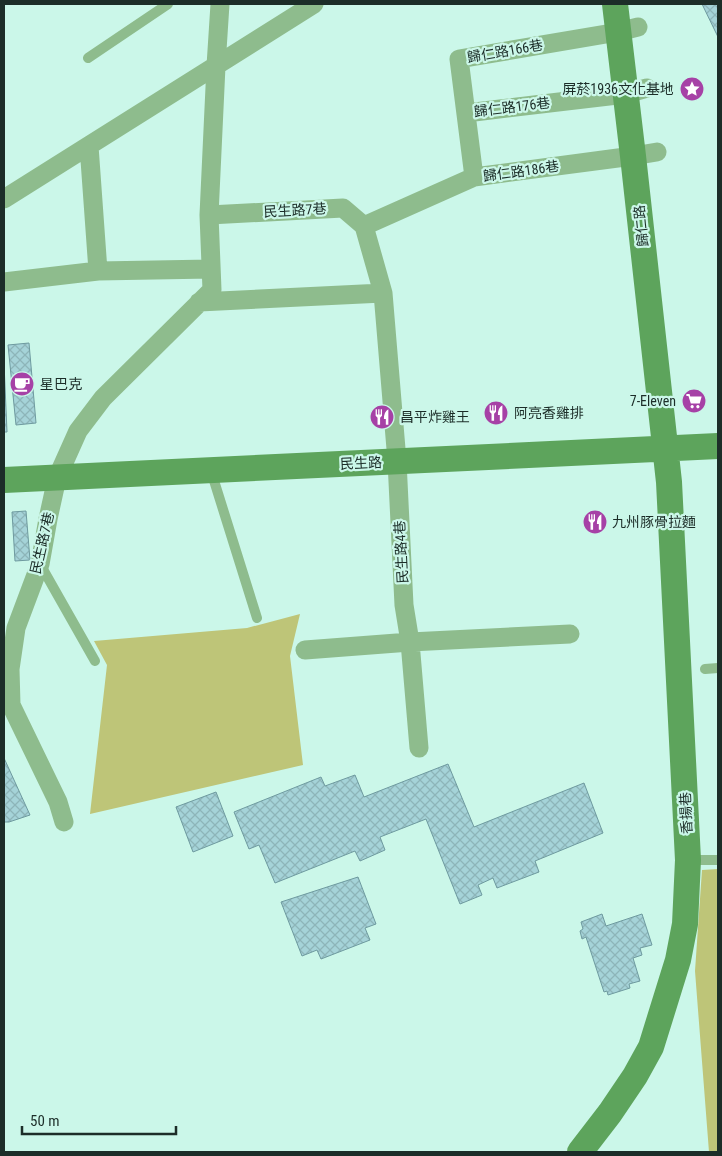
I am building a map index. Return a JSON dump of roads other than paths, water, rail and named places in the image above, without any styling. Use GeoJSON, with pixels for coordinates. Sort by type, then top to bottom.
{"type":"FeatureCollection","features":[{"type":"Feature","properties":{"kind":"street","name":"民生路7巷"},"geometry":{"type":"LineString","coordinates":[[64,822],[58,802],[11,705],[10,668],[16,628],[40,564],[57,478],[78,431],[103,398],[212,290],[209,215],[220,4]]}},
{"type":"Feature","properties":{"kind":"street"},"geometry":{"type":"LineString","coordinates":[[4,199],[314,4]]}},
{"type":"Feature","properties":{"kind":"street","name":"歸仁路"},"geometry":{"type":"LineString","coordinates":[[614,4],[628,29],[645,154],[666,449]]}},
{"type":"Feature","properties":{"kind":"street","name":"歸仁路166巷"},"geometry":{"type":"LineString","coordinates":[[474,177],[459,59],[628,29]]}},
{"type":"Feature","properties":{"kind":"street","name":"歸仁路176巷"},"geometry":{"type":"LineString","coordinates":[[466,113],[637,91]]}},
{"type":"Feature","properties":{"kind":"street"},"geometry":{"type":"LineString","coordinates":[[89,146],[98,271]]}},
{"type":"Feature","properties":{"kind":"street","name":"歸仁路186巷"},"geometry":{"type":"LineString","coordinates":[[364,226],[474,177],[645,154]]}},
{"type":"Feature","properties":{"kind":"street","name":"民生路7巷"},"geometry":{"type":"LineString","coordinates":[[209,215],[343,208],[364,226]]}},
{"type":"Feature","properties":{"kind":"street"},"geometry":{"type":"LineString","coordinates":[[364,226],[383,293],[397,461]]}},
{"type":"Feature","properties":{"kind":"street"},"geometry":{"type":"LineString","coordinates":[[4,282],[98,271],[211,269]]}},
{"type":"Feature","properties":{"kind":"street"},"geometry":{"type":"LineString","coordinates":[[199,302],[383,293]]}},
{"type":"Feature","properties":{"kind":"street","name":"民生路"},"geometry":{"type":"LineString","coordinates":[[4,480],[718,446]]}},
{"type":"Feature","properties":{"kind":"street","name":"香揚巷"},"geometry":{"type":"LineString","coordinates":[[580,1152],[610,1113],[635,1076],[651,1047],[678,960],[685,924],[688,860],[666,449]]}},
{"type":"Feature","properties":{"kind":"street","name":"民生路4巷"},"geometry":{"type":"LineString","coordinates":[[397,461],[404,605],[410,642],[420,748]]}},
{"type":"Feature","properties":{"kind":"street"},"geometry":{"type":"LineString","coordinates":[[305,650],[410,642],[570,634]]}},
{"type":"Feature","properties":{"kind":"lane"},"geometry":{"type":"LineString","coordinates":[[88,58],[168,4]]}},
{"type":"Feature","properties":{"kind":"lane"},"geometry":{"type":"LineString","coordinates":[[211,470],[257,618]]}},
{"type":"Feature","properties":{"kind":"lane"},"geometry":{"type":"LineString","coordinates":[[40,564],[95,661]]}},
{"type":"Feature","properties":{"kind":"lane"},"geometry":{"type":"LineString","coordinates":[[705,669],[718,668]]}},
{"type":"Feature","properties":{"kind":"lane"},"geometry":{"type":"LineString","coordinates":[[688,860],[718,860]]}},
{"type":"Feature","properties":{"kind":"place","name":"屏菸1936文化基地"},"geometry":{"type":"Point","coordinates":[692,89]}},
{"type":"Feature","properties":{"kind":"place","name":"星巴克"},"geometry":{"type":"Point","coordinates":[22,384]}},
{"type":"Feature","properties":{"kind":"place","name":"7-Eleven"},"geometry":{"type":"Point","coordinates":[694,401]}},
{"type":"Feature","properties":{"kind":"place","name":"阿亮香雞排"},"geometry":{"type":"Point","coordinates":[496,413]}},
{"type":"Feature","properties":{"kind":"place","name":"昌平炸雞王"},"geometry":{"type":"Point","coordinates":[382,417]}},
{"type":"Feature","properties":{"kind":"place","name":"九州豚骨拉麵"},"geometry":{"type":"Point","coordinates":[595,522]}}]}
